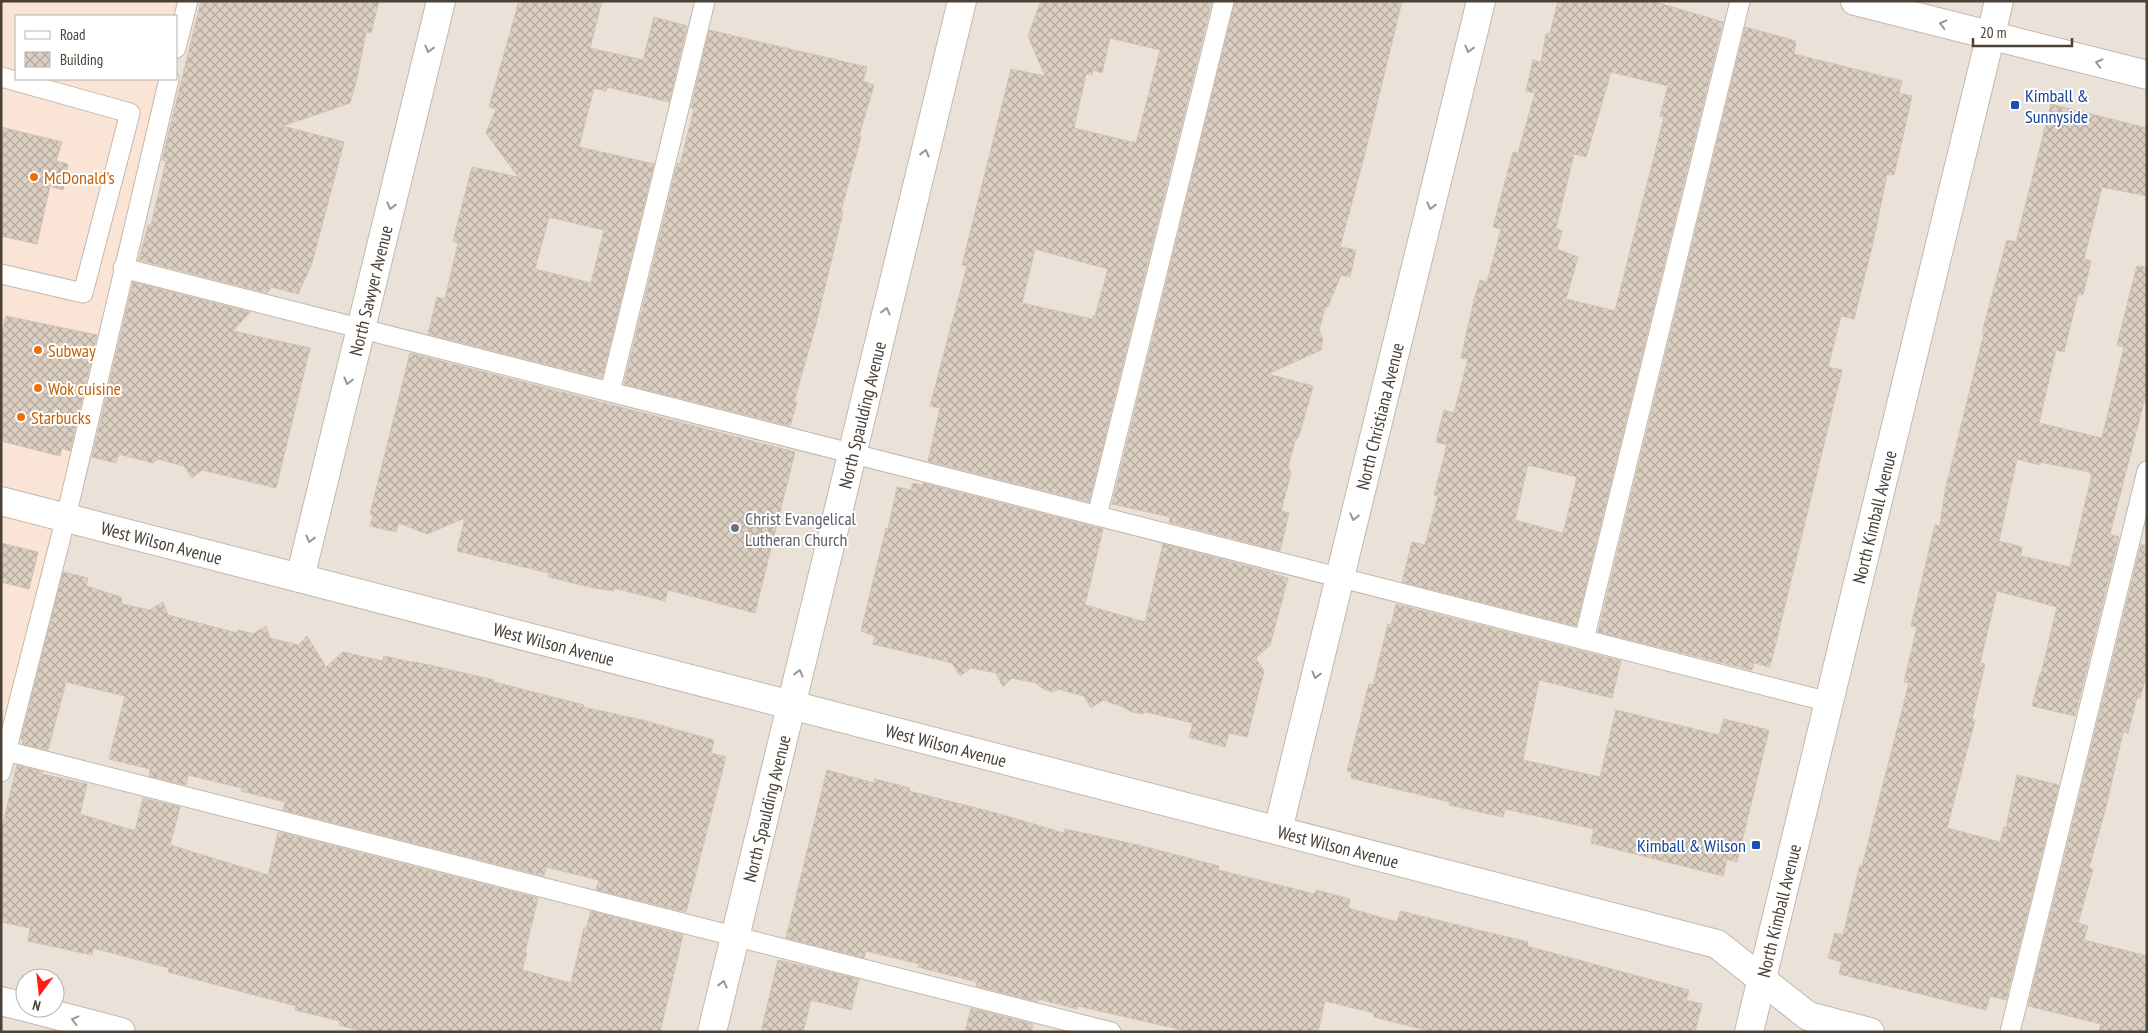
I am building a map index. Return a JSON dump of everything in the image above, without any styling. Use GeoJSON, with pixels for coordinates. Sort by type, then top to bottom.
{"type":"FeatureCollection","features":[{"type":"Feature","properties":{"kind":"street","name":"North Sawyer Avenue"},"geometry":{"type":"LineString","coordinates":[[300,578],[441,1]]}},
{"type":"Feature","properties":{"kind":"street","name":"North Spaulding Avenue"},"geometry":{"type":"LineString","coordinates":[[712,1032],[962,1]]}},
{"type":"Feature","properties":{"kind":"street","name":"North Christiana Avenue"},"geometry":{"type":"LineString","coordinates":[[1278,830],[1481,1]]}},
{"type":"Feature","properties":{"kind":"street"},"geometry":{"type":"LineString","coordinates":[[1855,1],[2147,74]]}},
{"type":"Feature","properties":{"kind":"street","name":"North Kimball Avenue"},"geometry":{"type":"LineString","coordinates":[[1749,1032],[1999,1]]}},
{"type":"Feature","properties":{"kind":"street","name":"West Wilson Avenue"},"geometry":{"type":"LineString","coordinates":[[1,501],[1717,944],[1808,1016],[1870,1032]]}},
{"type":"Feature","properties":{"kind":"street"},"geometry":{"type":"LineString","coordinates":[[1,1001],[15,1005]]}},
{"type":"Feature","properties":{"kind":"street"},"geometry":{"type":"LineString","coordinates":[[65,1018],[121,1032]]}},
{"type":"Feature","properties":{"kind":"lane"},"geometry":{"type":"LineString","coordinates":[[178,40],[188,1]]}},
{"type":"Feature","properties":{"kind":"lane"},"geometry":{"type":"LineString","coordinates":[[610,392],[705,1]]}},
{"type":"Feature","properties":{"kind":"lane"},"geometry":{"type":"LineString","coordinates":[[1097,516],[1224,1]]}},
{"type":"Feature","properties":{"kind":"lane"},"geometry":{"type":"LineString","coordinates":[[1584,640],[1740,1]]}},
{"type":"Feature","properties":{"kind":"lane"},"geometry":{"type":"LineString","coordinates":[[1,77],[130,113],[83,293],[1,274]]}},
{"type":"Feature","properties":{"kind":"lane"},"geometry":{"type":"LineString","coordinates":[[1,772],[66,517],[123,268],[169,80]]}},
{"type":"Feature","properties":{"kind":"lane"},"geometry":{"type":"LineString","coordinates":[[123,268],[1829,702]]}},
{"type":"Feature","properties":{"kind":"lane"},"geometry":{"type":"LineString","coordinates":[[2010,1032],[2147,471]]}},
{"type":"Feature","properties":{"kind":"lane"},"geometry":{"type":"LineString","coordinates":[[6,751],[1111,1032]]}},
{"type":"Feature","properties":{"kind":"shaded area"},"geometry":{"type":"Polygon","coordinates":[[[1,1],[184,1],[177,15],[15,15],[15,80],[165,80],[1,766],[1,1]]]}},
{"type":"Feature","properties":{"kind":"shaded area"},"geometry":{"type":"Polygon","coordinates":[[[184,1],[2147,1],[2147,1032],[1,1032],[1,766],[176,80],[178,80],[178,25],[184,1]]]}},
{"type":"Feature","properties":{"kind":"building"},"geometry":{"type":"Polygon","coordinates":[[[201,1],[379,1],[371,33],[366,32],[350,103],[283,126],[344,142],[312,263],[298,294],[272,287],[267,293],[139,260],[148,225],[151,225],[166,161],[162,160],[201,1]]]}},
{"type":"Feature","properties":{"kind":"building"},"geometry":{"type":"Polygon","coordinates":[[[519,1],[602,1],[590,48],[643,60],[654,17],[687,26],[669,102],[607,87],[606,91],[594,88],[579,147],[654,164],[602,378],[428,334],[437,297],[445,299],[458,243],[453,241],[472,167],[518,177],[486,133],[496,109],[489,107],[519,1]],[[549,217],[535,269],[591,283],[604,230],[549,217]]]}},
{"type":"Feature","properties":{"kind":"building"},"geometry":{"type":"Polygon","coordinates":[[[1041,1],[1212,1],[1089,502],[928,461],[940,408],[930,406],[967,266],[962,265],[1011,69],[1045,76],[1028,36],[1041,1]],[[1110,38],[1102,73],[1093,70],[1092,75],[1086,74],[1074,128],[1136,143],[1160,50],[1110,38]],[[1035,249],[1022,303],[1092,319],[1095,316],[1108,269],[1035,249]]]}},
{"type":"Feature","properties":{"kind":"building"},"geometry":{"type":"Polygon","coordinates":[[[1235,1],[1402,1],[1340,247],[1356,250],[1350,277],[1341,275],[1328,306],[1325,308],[1319,330],[1323,340],[1321,350],[1268,374],[1313,386],[1299,436],[1295,441],[1288,466],[1291,473],[1281,511],[1289,513],[1280,551],[1169,522],[1170,517],[1112,504],[1235,1]]]}},
{"type":"Feature","properties":{"kind":"building"},"geometry":{"type":"Polygon","coordinates":[[[1558,1],[1652,1],[1723,22],[1576,626],[1402,582],[1412,542],[1425,545],[1438,496],[1434,495],[1447,445],[1436,442],[1444,410],[1454,413],[1468,359],[1461,358],[1474,300],[1480,280],[1487,282],[1501,229],[1493,227],[1513,152],[1518,153],[1535,93],[1526,91],[1533,60],[1541,62],[1546,34],[1550,33],[1558,1]],[[1611,72],[1586,157],[1574,154],[1556,228],[1562,231],[1557,249],[1578,257],[1566,299],[1615,311],[1664,117],[1660,116],[1668,86],[1611,72]],[[1528,465],[1515,520],[1563,533],[1577,477],[1528,465]]]}},
{"type":"Feature","properties":{"kind":"building"},"geometry":{"type":"Polygon","coordinates":[[[1745,27],[1796,41],[1794,54],[1902,81],[1899,93],[1912,96],[1894,175],[1887,174],[1873,243],[1854,319],[1841,316],[1828,367],[1842,370],[1770,667],[1754,663],[1752,670],[1598,632],[1745,27]]]}},
{"type":"Feature","properties":{"kind":"building"},"geometry":{"type":"Polygon","coordinates":[[[709,30],[867,67],[863,81],[874,85],[859,136],[861,137],[841,211],[843,212],[816,324],[794,402],[797,402],[790,426],[624,384],[676,169],[678,163],[680,164],[694,109],[691,108],[709,30]]]}},
{"type":"Feature","properties":{"kind":"building"},"geometry":{"type":"Polygon","coordinates":[[[2051,104],[2147,128],[2147,196],[2102,187],[2084,259],[2091,261],[2083,295],[2078,294],[2064,352],[2056,350],[2039,423],[2102,438],[2124,347],[2117,345],[2137,266],[2147,267],[2147,390],[2110,534],[2119,537],[2075,716],[2032,706],[2057,607],[1997,591],[1980,663],[1985,664],[1972,719],[1975,720],[1947,828],[2000,842],[2004,827],[2006,828],[2017,775],[2059,785],[2006,1000],[1990,996],[1986,1010],[1839,974],[1842,962],[1828,958],[1835,933],[1843,935],[1909,683],[1904,682],[1917,627],[1911,626],[1935,525],[1940,526],[1945,491],[1984,333],[1982,332],[2007,240],[2016,242],[2051,104]],[[2017,459],[1999,541],[2022,547],[2021,556],[2070,567],[2092,474],[2040,462],[2040,465],[2017,459]]]}},
{"type":"Feature","properties":{"kind":"building","name":"McDonald's"},"geometry":{"type":"Polygon","coordinates":[[[1,127],[62,142],[56,161],[68,164],[63,190],[50,186],[37,244],[1,236],[1,127]]]}},
{"type":"Feature","properties":{"kind":"building"},"geometry":{"type":"Polygon","coordinates":[[[133,282],[250,312],[233,331],[310,348],[276,488],[202,470],[192,478],[184,466],[158,459],[153,463],[119,454],[116,463],[92,457],[133,282]]]}},
{"type":"Feature","properties":{"kind":"building","name":"Wok cuisine"},"geometry":{"type":"Polygon","coordinates":[[[6,316],[97,335],[70,451],[62,448],[60,456],[1,441],[1,336],[6,316]]]}},
{"type":"Feature","properties":{"kind":"building"},"geometry":{"type":"Polygon","coordinates":[[[410,353],[795,452],[755,613],[668,590],[665,601],[614,588],[614,591],[594,588],[549,577],[549,573],[457,551],[465,518],[427,534],[399,523],[396,532],[370,526],[373,515],[370,514],[410,353]]]}},
{"type":"Feature","properties":{"kind":"building"},"geometry":{"type":"Polygon","coordinates":[[[913,483],[922,485],[923,483],[1103,529],[1085,605],[1145,622],[1163,544],[1288,578],[1270,645],[1256,658],[1264,671],[1247,737],[1229,733],[1225,747],[1189,737],[1193,723],[1146,712],[1142,714],[1132,712],[1103,700],[1091,708],[1084,696],[1058,689],[1053,692],[1043,689],[1036,683],[1012,678],[1003,687],[996,673],[971,668],[960,676],[952,663],[873,644],[875,636],[861,631],[886,528],[888,529],[897,487],[911,490],[913,483]]]}},
{"type":"Feature","properties":{"kind":"building"},"geometry":{"type":"Polygon","coordinates":[[[1,543],[38,552],[29,589],[1,582],[1,543]]]}},
{"type":"Feature","properties":{"kind":"building"},"geometry":{"type":"Polygon","coordinates":[[[2141,544],[2147,546],[2147,673],[2140,698],[2137,698],[2128,733],[2123,732],[2106,807],[2089,868],[2093,869],[2078,923],[2088,926],[2084,940],[2147,956],[2147,1032],[2099,1032],[2101,1024],[2028,1006],[2141,544]]]}},
{"type":"Feature","properties":{"kind":"building"},"geometry":{"type":"Polygon","coordinates":[[[63,572],[88,578],[86,586],[121,597],[122,604],[150,610],[163,602],[168,615],[237,633],[238,630],[253,634],[266,626],[270,638],[298,645],[307,636],[326,667],[343,652],[383,661],[384,656],[416,662],[494,680],[494,682],[584,705],[583,707],[642,720],[714,740],[711,753],[726,757],[686,912],[596,890],[599,880],[546,867],[544,876],[283,810],[285,802],[241,791],[242,788],[188,775],[186,785],[149,776],[150,769],[109,759],[125,696],[66,682],[48,750],[22,744],[23,740],[21,739],[63,572]]]}},
{"type":"Feature","properties":{"kind":"building"},"geometry":{"type":"Polygon","coordinates":[[[1396,604],[1621,661],[1612,698],[1539,680],[1523,760],[1600,777],[1616,710],[1719,735],[1724,719],[1769,730],[1737,862],[1727,859],[1723,876],[1591,843],[1594,829],[1505,809],[1503,817],[1449,805],[1450,802],[1351,778],[1352,772],[1347,771],[1369,684],[1373,685],[1388,624],[1391,625],[1396,604]]]}},
{"type":"Feature","properties":{"kind":"building"},"geometry":{"type":"Polygon","coordinates":[[[17,765],[43,772],[42,774],[87,784],[80,814],[135,831],[143,798],[180,807],[170,845],[268,875],[278,832],[538,898],[522,970],[571,983],[584,928],[586,929],[591,911],[683,935],[660,1032],[365,1032],[339,1025],[340,1021],[295,1010],[296,1006],[168,972],[169,968],[93,948],[92,955],[28,941],[30,928],[1,922],[1,832],[17,765]]]}},
{"type":"Feature","properties":{"kind":"building"},"geometry":{"type":"Polygon","coordinates":[[[827,770],[874,783],[875,779],[910,788],[909,791],[996,813],[1064,833],[1065,829],[1138,845],[1219,866],[1218,870],[1315,894],[1316,890],[1350,899],[1348,908],[1397,922],[1400,911],[1528,942],[1527,946],[1689,990],[1686,1000],[1702,1004],[1695,1032],[1433,1032],[1374,1017],[1374,1013],[1325,1001],[1318,1032],[1191,1032],[1078,1006],[1077,1009],[1039,999],[1038,1002],[976,986],[977,982],[918,967],[919,964],[866,951],[864,958],[786,938],[827,770]]]}},
{"type":"Feature","properties":{"kind":"building"},"geometry":{"type":"Polygon","coordinates":[[[778,960],[859,979],[851,1010],[811,1000],[803,1032],[761,1032],[778,960]]]}},
{"type":"Feature","properties":{"kind":"building"},"geometry":{"type":"Polygon","coordinates":[[[971,1008],[1033,1024],[1031,1032],[965,1032],[971,1008]]]}},
{"type":"Feature","properties":{"kind":"place","name":"Kimball & Sunnyside"},"geometry":{"type":"Point","coordinates":[2015,105]}},
{"type":"Feature","properties":{"kind":"place","name":"McDonald's"},"geometry":{"type":"Point","coordinates":[34,177]}},
{"type":"Feature","properties":{"kind":"place","name":"Subway"},"geometry":{"type":"Point","coordinates":[38,350]}},
{"type":"Feature","properties":{"kind":"place","name":"Wok cuisine"},"geometry":{"type":"Point","coordinates":[38,388]}},
{"type":"Feature","properties":{"kind":"place","name":"Starbucks"},"geometry":{"type":"Point","coordinates":[21,417]}},
{"type":"Feature","properties":{"kind":"place","name":"Christ Evangelical Lutheran Church"},"geometry":{"type":"Point","coordinates":[735,528]}},
{"type":"Feature","properties":{"kind":"place","name":"Kimball & Wilson"},"geometry":{"type":"Point","coordinates":[1756,845]}}]}
